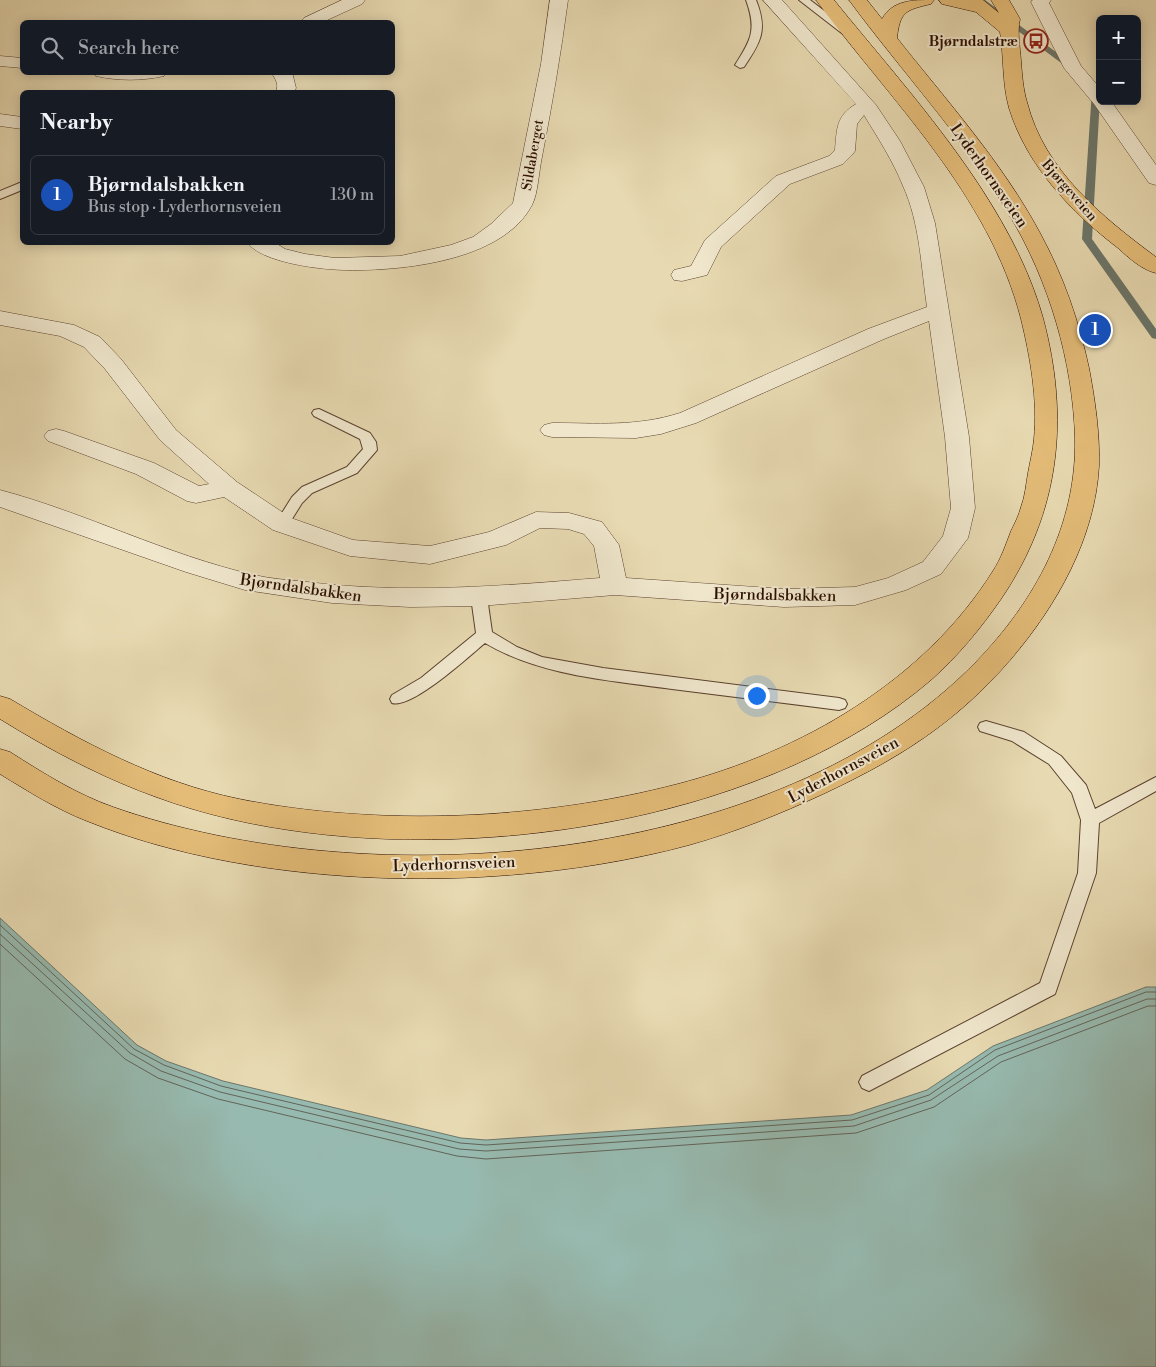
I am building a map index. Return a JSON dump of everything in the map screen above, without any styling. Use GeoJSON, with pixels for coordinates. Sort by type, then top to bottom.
{"type":"FeatureCollection","features":[{"type":"Feature","properties":{"kind":"main road","name":"Lyderhornsveien"},"geometry":{"type":"LineString","coordinates":[[0,706],[90,759],[126,776],[177,795],[242,811],[325,822],[395,826],[457,826],[534,821],[601,812],[679,794],[756,770],[830,735],[888,700],[939,659],[978,615],[1006,573],[1026,528],[1041,479],[1046,438],[1045,395],[1030,312],[1001,241],[955,168],[912,109],[825,0]]}},
{"type":"Feature","properties":{"kind":"main road","name":"Lyderhornsveien"},"geometry":{"type":"LineString","coordinates":[[0,760],[60,796],[104,815],[166,835],[239,850],[313,861],[458,865],[535,860],[598,852],[675,837],[770,807],[838,775],[889,748],[940,712],[982,673],[1019,632],[1049,587],[1068,547],[1080,513],[1087,470],[1087,438],[1083,395],[1074,349],[1047,271],[1033,238],[988,168],[858,0]]}},
{"type":"Feature","properties":{"kind":"main road"},"geometry":{"type":"LineString","coordinates":[[888,37],[891,16],[896,10],[910,3],[925,0]]}},
{"type":"Feature","properties":{"kind":"main road"},"geometry":{"type":"LineString","coordinates":[[948,0],[979,5],[1010,30]]}},
{"type":"Feature","properties":{"kind":"main road","name":"Bjørgeveien"},"geometry":{"type":"LineString","coordinates":[[1000,0],[1011,19],[1010,30],[1018,108],[1036,149],[1070,194],[1092,217],[1156,267]]}},
{"type":"Feature","properties":{"kind":"street"},"geometry":{"type":"LineString","coordinates":[[314,20],[356,0]]}},
{"type":"Feature","properties":{"kind":"street","name":"Sildaberget"},"geometry":{"type":"LineString","coordinates":[[263,245],[290,258],[335,264],[381,264],[441,255],[479,241],[509,221],[523,204],[550,64],[559,0]]}},
{"type":"Feature","properties":{"kind":"street","name":"Bjørndalsbakken"},"geometry":{"type":"LineString","coordinates":[[0,498],[195,566],[254,584],[332,594],[410,598],[479,597],[615,586],[784,598],[855,596],[897,584],[932,568],[955,538],[963,508],[957,437],[925,222],[914,187],[890,141],[867,106],[840,73],[772,0]]}},
{"type":"Feature","properties":{"kind":"street"},"geometry":{"type":"LineString","coordinates":[[1042,0],[1040,2],[1047,18],[1073,68],[1096,96]]}},
{"type":"Feature","properties":{"kind":"street"},"geometry":{"type":"LineString","coordinates":[[0,61],[20,63]]}},
{"type":"Feature","properties":{"kind":"street"},"geometry":{"type":"LineString","coordinates":[[285,75],[286,90]]}},
{"type":"Feature","properties":{"kind":"street"},"geometry":{"type":"LineString","coordinates":[[1103,105],[1156,179]]}},
{"type":"Feature","properties":{"kind":"street"},"geometry":{"type":"LineString","coordinates":[[682,275],[699,270],[712,244],[783,180],[790,176],[831,164],[836,160],[845,151],[847,124],[853,114],[867,106]]}},
{"type":"Feature","properties":{"kind":"street"},"geometry":{"type":"LineString","coordinates":[[0,120],[20,123]]}},
{"type":"Feature","properties":{"kind":"street"},"geometry":{"type":"LineString","coordinates":[[552,430],[636,431],[661,427],[688,418],[876,334],[938,310]]}},
{"type":"Feature","properties":{"kind":"street"},"geometry":{"type":"LineString","coordinates":[[0,318],[66,330],[92,342],[113,364],[168,435],[228,488],[282,524],[350,548],[430,555],[497,539],[536,520],[569,521],[593,528],[606,546],[615,586]]}},
{"type":"Feature","properties":{"kind":"street"},"geometry":{"type":"LineString","coordinates":[[56,436],[141,466],[170,479],[196,495],[228,488]]}},
{"type":"Feature","properties":{"kind":"lane"},"geometry":{"type":"LineString","coordinates":[[740,65],[754,42],[759,29],[757,15],[751,0]]}},
{"type":"Feature","properties":{"kind":"lane"},"geometry":{"type":"LineString","coordinates":[[804,0],[855,39]]}},
{"type":"Feature","properties":{"kind":"lane"},"geometry":{"type":"LineString","coordinates":[[0,195],[20,187]]}},
{"type":"Feature","properties":{"kind":"lane"},"geometry":{"type":"LineString","coordinates":[[282,524],[297,500],[307,490],[352,470],[370,450],[370,442],[365,436],[319,413]]}},
{"type":"Feature","properties":{"kind":"lane"},"geometry":{"type":"LineString","coordinates":[[479,597],[484,635]]}},
{"type":"Feature","properties":{"kind":"lane"},"geometry":{"type":"LineString","coordinates":[[398,699],[427,682],[484,635]]}},
{"type":"Feature","properties":{"kind":"lane"},"geometry":{"type":"LineString","coordinates":[[484,635],[510,651],[539,662],[603,674],[839,704]]}},
{"type":"Feature","properties":{"kind":"lane"},"geometry":{"type":"LineString","coordinates":[[868,1082],[1048,988],[1086,874],[1090,820],[1080,790],[1055,760],[1018,736],[986,727]]}},
{"type":"Feature","properties":{"kind":"lane"},"geometry":{"type":"LineString","coordinates":[[1090,820],[1156,783]]}},
{"type":"Feature","properties":{"kind":"water"},"geometry":{"type":"Polygon","coordinates":[[[0,918],[137,1045],[166,1061],[223,1081],[461,1138],[486,1140],[851,1115],[927,1090],[993,1046],[1146,987],[1156,987],[1156,1367],[0,1367],[0,918]]]}},
{"type":"Feature","properties":{"kind":"waterway"},"geometry":{"type":"LineString","coordinates":[[980,0],[1071,66]]}},
{"type":"Feature","properties":{"kind":"waterway"},"geometry":{"type":"LineString","coordinates":[[1096,90],[1087,239],[1156,336]]}},
{"type":"Feature","properties":{"kind":"place","name":"Bjørndalstræ"},"geometry":{"type":"Point","coordinates":[1036,41]}},
{"type":"Feature","properties":{"kind":"place","name":"Bjørndalsbakken"},"geometry":{"type":"Point","coordinates":[1095,330]}}]}
